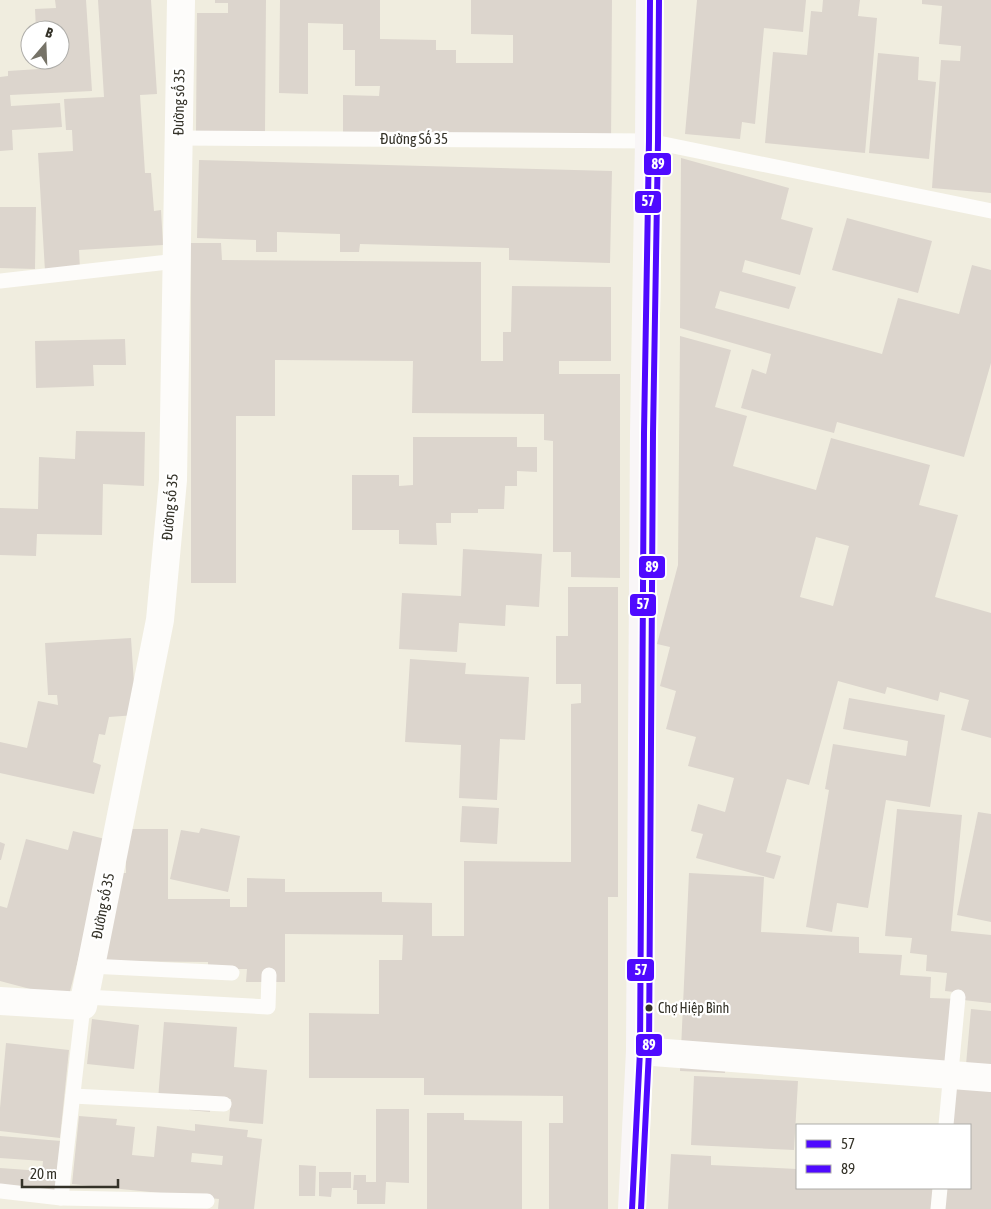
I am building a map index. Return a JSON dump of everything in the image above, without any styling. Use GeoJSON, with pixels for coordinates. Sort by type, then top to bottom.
{"type":"FeatureCollection","features":[{"type":"Feature","properties":{"kind":"main road"},"geometry":{"type":"LineString","coordinates":[[632,1209],[640,1051],[644,433],[650,0]]}},
{"type":"Feature","properties":{"kind":"street","name":"Đường số 35"},"geometry":{"type":"LineString","coordinates":[[84,1001],[160,620],[173,480],[181,0]]}},
{"type":"Feature","properties":{"kind":"street"},"geometry":{"type":"LineString","coordinates":[[0,1001],[84,1001]]}},
{"type":"Feature","properties":{"kind":"street"},"geometry":{"type":"LineString","coordinates":[[640,1051],[991,1078]]}},
{"type":"Feature","properties":{"kind":"lane","name":"Đường Số 35"},"geometry":{"type":"LineString","coordinates":[[178,138],[649,141],[991,211]]}},
{"type":"Feature","properties":{"kind":"lane"},"geometry":{"type":"LineString","coordinates":[[0,281],[176,261]]}},
{"type":"Feature","properties":{"kind":"lane"},"geometry":{"type":"LineString","coordinates":[[90,966],[232,973]]}},
{"type":"Feature","properties":{"kind":"lane"},"geometry":{"type":"LineString","coordinates":[[61,1198],[84,1001],[268,1008],[269,975]]}},
{"type":"Feature","properties":{"kind":"lane"},"geometry":{"type":"LineString","coordinates":[[946,1124],[958,997]]}},
{"type":"Feature","properties":{"kind":"lane"},"geometry":{"type":"LineString","coordinates":[[73,1096],[224,1104]]}},
{"type":"Feature","properties":{"kind":"lane"},"geometry":{"type":"LineString","coordinates":[[938,1209],[940,1189]]}},
{"type":"Feature","properties":{"kind":"lane"},"geometry":{"type":"LineString","coordinates":[[0,1191],[61,1198],[207,1201]]}},
{"type":"Feature","properties":{"kind":"building"},"geometry":{"type":"Polygon","coordinates":[[[55,0],[86,0],[92,91],[10,95],[11,106],[60,103],[62,127],[12,130],[13,150],[0,151],[0,77],[8,76],[8,71],[70,70],[70,20],[36,20],[35,9],[56,8],[55,0]]]}},
{"type":"Feature","properties":{"kind":"building"},"geometry":{"type":"Polygon","coordinates":[[[98,0],[151,0],[157,94],[140,95],[145,173],[151,173],[154,211],[161,210],[163,245],[79,250],[80,269],[45,271],[38,153],[73,151],[72,130],[66,130],[64,99],[104,97],[98,0]]]}},
{"type":"Feature","properties":{"kind":"building"},"geometry":{"type":"Polygon","coordinates":[[[215,0],[266,0],[265,132],[196,132],[197,13],[228,13],[228,3],[215,3],[215,0]]]}},
{"type":"Feature","properties":{"kind":"building"},"geometry":{"type":"Polygon","coordinates":[[[280,0],[380,0],[380,39],[436,40],[436,50],[456,50],[456,63],[513,63],[513,35],[471,34],[471,0],[612,0],[611,146],[343,142],[343,95],[379,96],[380,86],[355,86],[355,50],[343,50],[343,24],[308,23],[308,94],[279,93],[280,0]]]}},
{"type":"Feature","properties":{"kind":"building"},"geometry":{"type":"Polygon","coordinates":[[[697,0],[806,0],[803,32],[764,28],[755,124],[742,122],[740,139],[685,134],[697,0]]]}},
{"type":"Feature","properties":{"kind":"building"},"geometry":{"type":"Polygon","coordinates":[[[823,0],[860,0],[858,16],[877,18],[865,153],[765,143],[773,52],[807,55],[811,11],[822,12],[823,0]]]}},
{"type":"Feature","properties":{"kind":"building"},"geometry":{"type":"Polygon","coordinates":[[[922,0],[991,0],[991,193],[932,188],[941,60],[960,61],[961,46],[939,44],[942,6],[922,4],[922,0]]]}},
{"type":"Feature","properties":{"kind":"building"},"geometry":{"type":"Polygon","coordinates":[[[878,53],[919,57],[918,80],[936,82],[929,159],[869,153],[878,53]]]}},
{"type":"Feature","properties":{"kind":"building"},"geometry":{"type":"Polygon","coordinates":[[[681,158],[789,188],[781,219],[813,228],[800,275],[745,260],[742,272],[796,287],[789,309],[720,291],[715,308],[882,354],[898,298],[959,314],[972,265],[991,270],[991,363],[964,457],[837,422],[834,433],[741,408],[752,369],[766,374],[771,354],[680,328],[681,158]]]}},
{"type":"Feature","properties":{"kind":"building"},"geometry":{"type":"Polygon","coordinates":[[[199,160],[612,171],[610,263],[509,260],[509,248],[360,244],[359,252],[340,252],[340,234],[277,232],[277,252],[256,252],[256,240],[197,238],[199,160]]]}},
{"type":"Feature","properties":{"kind":"building"},"geometry":{"type":"Polygon","coordinates":[[[0,207],[36,207],[35,269],[0,268],[0,207]]]}},
{"type":"Feature","properties":{"kind":"building"},"geometry":{"type":"Polygon","coordinates":[[[847,218],[932,241],[918,293],[832,270],[847,218]]]}},
{"type":"Feature","properties":{"kind":"building"},"geometry":{"type":"Polygon","coordinates":[[[191,243],[221,243],[222,260],[481,262],[481,361],[503,361],[503,332],[511,332],[512,286],[611,287],[611,361],[559,361],[559,374],[620,374],[620,578],[571,577],[571,552],[553,552],[553,441],[544,440],[544,414],[412,413],[413,361],[275,360],[275,416],[236,416],[236,583],[191,583],[191,243]]]}},
{"type":"Feature","properties":{"kind":"building"},"geometry":{"type":"Polygon","coordinates":[[[680,336],[731,350],[715,407],[747,416],[733,466],[816,490],[831,438],[930,465],[919,505],[958,515],[935,597],[991,613],[991,738],[961,730],[969,700],[940,692],[938,701],[887,687],[885,694],[838,681],[809,785],[787,779],[766,852],[781,856],[774,879],[696,858],[703,834],[691,831],[698,804],[725,812],[734,778],[688,766],[696,737],[666,729],[676,691],[660,686],[670,647],[657,644],[678,565],[680,336]],[[816,537],[800,597],[833,606],[849,546],[816,537]]]}},
{"type":"Feature","properties":{"kind":"building"},"geometry":{"type":"Polygon","coordinates":[[[125,339],[126,365],[93,365],[94,386],[36,388],[35,341],[125,339]]]}},
{"type":"Feature","properties":{"kind":"building"},"geometry":{"type":"Polygon","coordinates":[[[76,431],[145,432],[144,486],[103,484],[102,535],[37,534],[36,556],[0,555],[0,508],[38,509],[39,457],[75,459],[76,431]]]}},
{"type":"Feature","properties":{"kind":"building"},"geometry":{"type":"Polygon","coordinates":[[[413,437],[517,437],[517,447],[537,447],[537,472],[517,471],[517,486],[505,486],[504,509],[478,509],[478,513],[451,513],[451,523],[436,523],[437,545],[399,544],[399,530],[352,530],[352,475],[399,475],[399,486],[413,485],[413,437]]]}},
{"type":"Feature","properties":{"kind":"building"},"geometry":{"type":"Polygon","coordinates":[[[463,549],[542,554],[539,607],[506,605],[505,626],[459,623],[457,652],[399,649],[402,593],[461,596],[463,549]]]}},
{"type":"Feature","properties":{"kind":"building"},"geometry":{"type":"Polygon","coordinates":[[[568,587],[618,587],[618,897],[608,897],[608,1209],[549,1209],[549,1123],[563,1123],[563,1096],[424,1095],[424,1078],[309,1078],[309,1013],[379,1014],[379,960],[402,960],[403,935],[285,934],[285,982],[246,982],[247,969],[208,969],[208,962],[101,961],[101,915],[115,915],[116,873],[126,873],[126,829],[168,829],[168,899],[230,899],[230,907],[247,907],[247,878],[285,879],[285,892],[382,892],[382,902],[432,903],[432,936],[464,936],[464,861],[571,862],[571,704],[581,703],[581,684],[556,684],[556,636],[568,636],[568,587]]]}},
{"type":"Feature","properties":{"kind":"building"},"geometry":{"type":"Polygon","coordinates":[[[131,638],[136,715],[109,717],[105,735],[99,734],[93,762],[101,765],[94,794],[0,773],[0,742],[27,748],[38,701],[58,705],[57,695],[48,695],[45,643],[131,638]]]}},
{"type":"Feature","properties":{"kind":"building"},"geometry":{"type":"Polygon","coordinates":[[[410,659],[466,663],[465,674],[529,677],[525,740],[500,739],[497,800],[459,798],[461,745],[405,742],[410,659]]]}},
{"type":"Feature","properties":{"kind":"building"},"geometry":{"type":"Polygon","coordinates":[[[849,698],[945,715],[930,807],[886,800],[868,908],[837,903],[832,932],[806,927],[829,790],[825,789],[833,744],[906,756],[908,741],[843,729],[849,698]]]}},
{"type":"Feature","properties":{"kind":"building"},"geometry":{"type":"Polygon","coordinates":[[[462,806],[499,808],[497,844],[460,842],[462,806]]]}},
{"type":"Feature","properties":{"kind":"building"},"geometry":{"type":"Polygon","coordinates":[[[897,809],[962,815],[951,931],[991,935],[991,1003],[963,1000],[964,993],[945,991],[947,973],[926,971],[927,955],[910,953],[912,938],[885,936],[897,809]]]}},
{"type":"Feature","properties":{"kind":"building"},"geometry":{"type":"Polygon","coordinates":[[[978,812],[991,814],[991,922],[957,915],[978,812]]]}},
{"type":"Feature","properties":{"kind":"building"},"geometry":{"type":"Polygon","coordinates":[[[201,828],[240,836],[228,892],[170,879],[181,830],[199,833],[201,828]]]}},
{"type":"Feature","properties":{"kind":"building"},"geometry":{"type":"Polygon","coordinates":[[[73,831],[109,840],[68,999],[0,981],[0,906],[7,908],[26,839],[68,850],[73,831]]]}},
{"type":"Feature","properties":{"kind":"building"},"geometry":{"type":"Polygon","coordinates":[[[0,842],[5,844],[1,860],[0,860],[0,842]]]}},
{"type":"Feature","properties":{"kind":"building"},"geometry":{"type":"Polygon","coordinates":[[[689,873],[764,877],[761,932],[859,937],[859,953],[902,955],[900,975],[931,977],[930,998],[961,999],[958,1069],[726,1052],[725,1073],[680,1071],[689,873]]]}},
{"type":"Feature","properties":{"kind":"building"},"geometry":{"type":"Polygon","coordinates":[[[971,1009],[991,1011],[991,1209],[944,1209],[946,1189],[971,1189],[971,1124],[952,1124],[955,1087],[964,1087],[971,1009]]]}},
{"type":"Feature","properties":{"kind":"building"},"geometry":{"type":"Polygon","coordinates":[[[92,1019],[139,1025],[134,1069],[87,1064],[92,1019]]]}},
{"type":"Feature","properties":{"kind":"building"},"geometry":{"type":"Polygon","coordinates":[[[164,1022],[237,1027],[234,1067],[267,1070],[263,1124],[229,1121],[231,1099],[211,1098],[210,1112],[189,1110],[189,1102],[158,1100],[164,1022]]]}},
{"type":"Feature","properties":{"kind":"building"},"geometry":{"type":"Polygon","coordinates":[[[6,1043],[69,1050],[60,1138],[0,1131],[0,1108],[6,1043]]]}},
{"type":"Feature","properties":{"kind":"building"},"geometry":{"type":"Polygon","coordinates":[[[694,1076],[798,1081],[794,1150],[691,1145],[694,1076]]]}},
{"type":"Feature","properties":{"kind":"building"},"geometry":{"type":"Polygon","coordinates":[[[376,1109],[409,1109],[409,1183],[386,1182],[385,1204],[357,1204],[357,1190],[353,1190],[354,1175],[366,1175],[366,1182],[376,1182],[376,1109]]]}},
{"type":"Feature","properties":{"kind":"building"},"geometry":{"type":"Polygon","coordinates":[[[427,1113],[464,1113],[464,1120],[522,1121],[522,1209],[427,1209],[427,1113]]]}},
{"type":"Feature","properties":{"kind":"building"},"geometry":{"type":"Polygon","coordinates":[[[79,1116],[117,1119],[116,1125],[135,1127],[132,1155],[154,1157],[157,1126],[195,1131],[195,1124],[248,1130],[247,1137],[262,1139],[254,1209],[218,1209],[219,1199],[72,1184],[79,1116]],[[192,1153],[191,1162],[222,1165],[223,1156],[192,1153]]]}},
{"type":"Feature","properties":{"kind":"building"},"geometry":{"type":"Polygon","coordinates":[[[0,1136],[61,1141],[56,1193],[0,1189],[0,1168],[42,1171],[43,1161],[0,1158],[0,1136]]]}},
{"type":"Feature","properties":{"kind":"building"},"geometry":{"type":"Polygon","coordinates":[[[671,1154],[711,1156],[711,1165],[796,1169],[796,1189],[933,1189],[932,1209],[668,1209],[671,1154]]]}},
{"type":"Feature","properties":{"kind":"building"},"geometry":{"type":"Polygon","coordinates":[[[299,1165],[316,1166],[315,1196],[299,1196],[299,1165]]]}},
{"type":"Feature","properties":{"kind":"building"},"geometry":{"type":"Polygon","coordinates":[[[319,1172],[351,1172],[351,1188],[332,1188],[331,1197],[319,1196],[319,1172]]]}},
{"type":"Feature","properties":{"kind":"transit line","name":"57"},"geometry":{"type":"LineString","coordinates":[[632,1209],[640,1051],[644,433],[650,0]]}},
{"type":"Feature","properties":{"kind":"transit line","name":"89"},"geometry":{"type":"LineString","coordinates":[[641,1209],[649,1051],[653,433],[659,0]]}},
{"type":"Feature","properties":{"kind":"place","name":"Chợ Hiệp Bình"},"geometry":{"type":"Point","coordinates":[649,1008]}}]}
